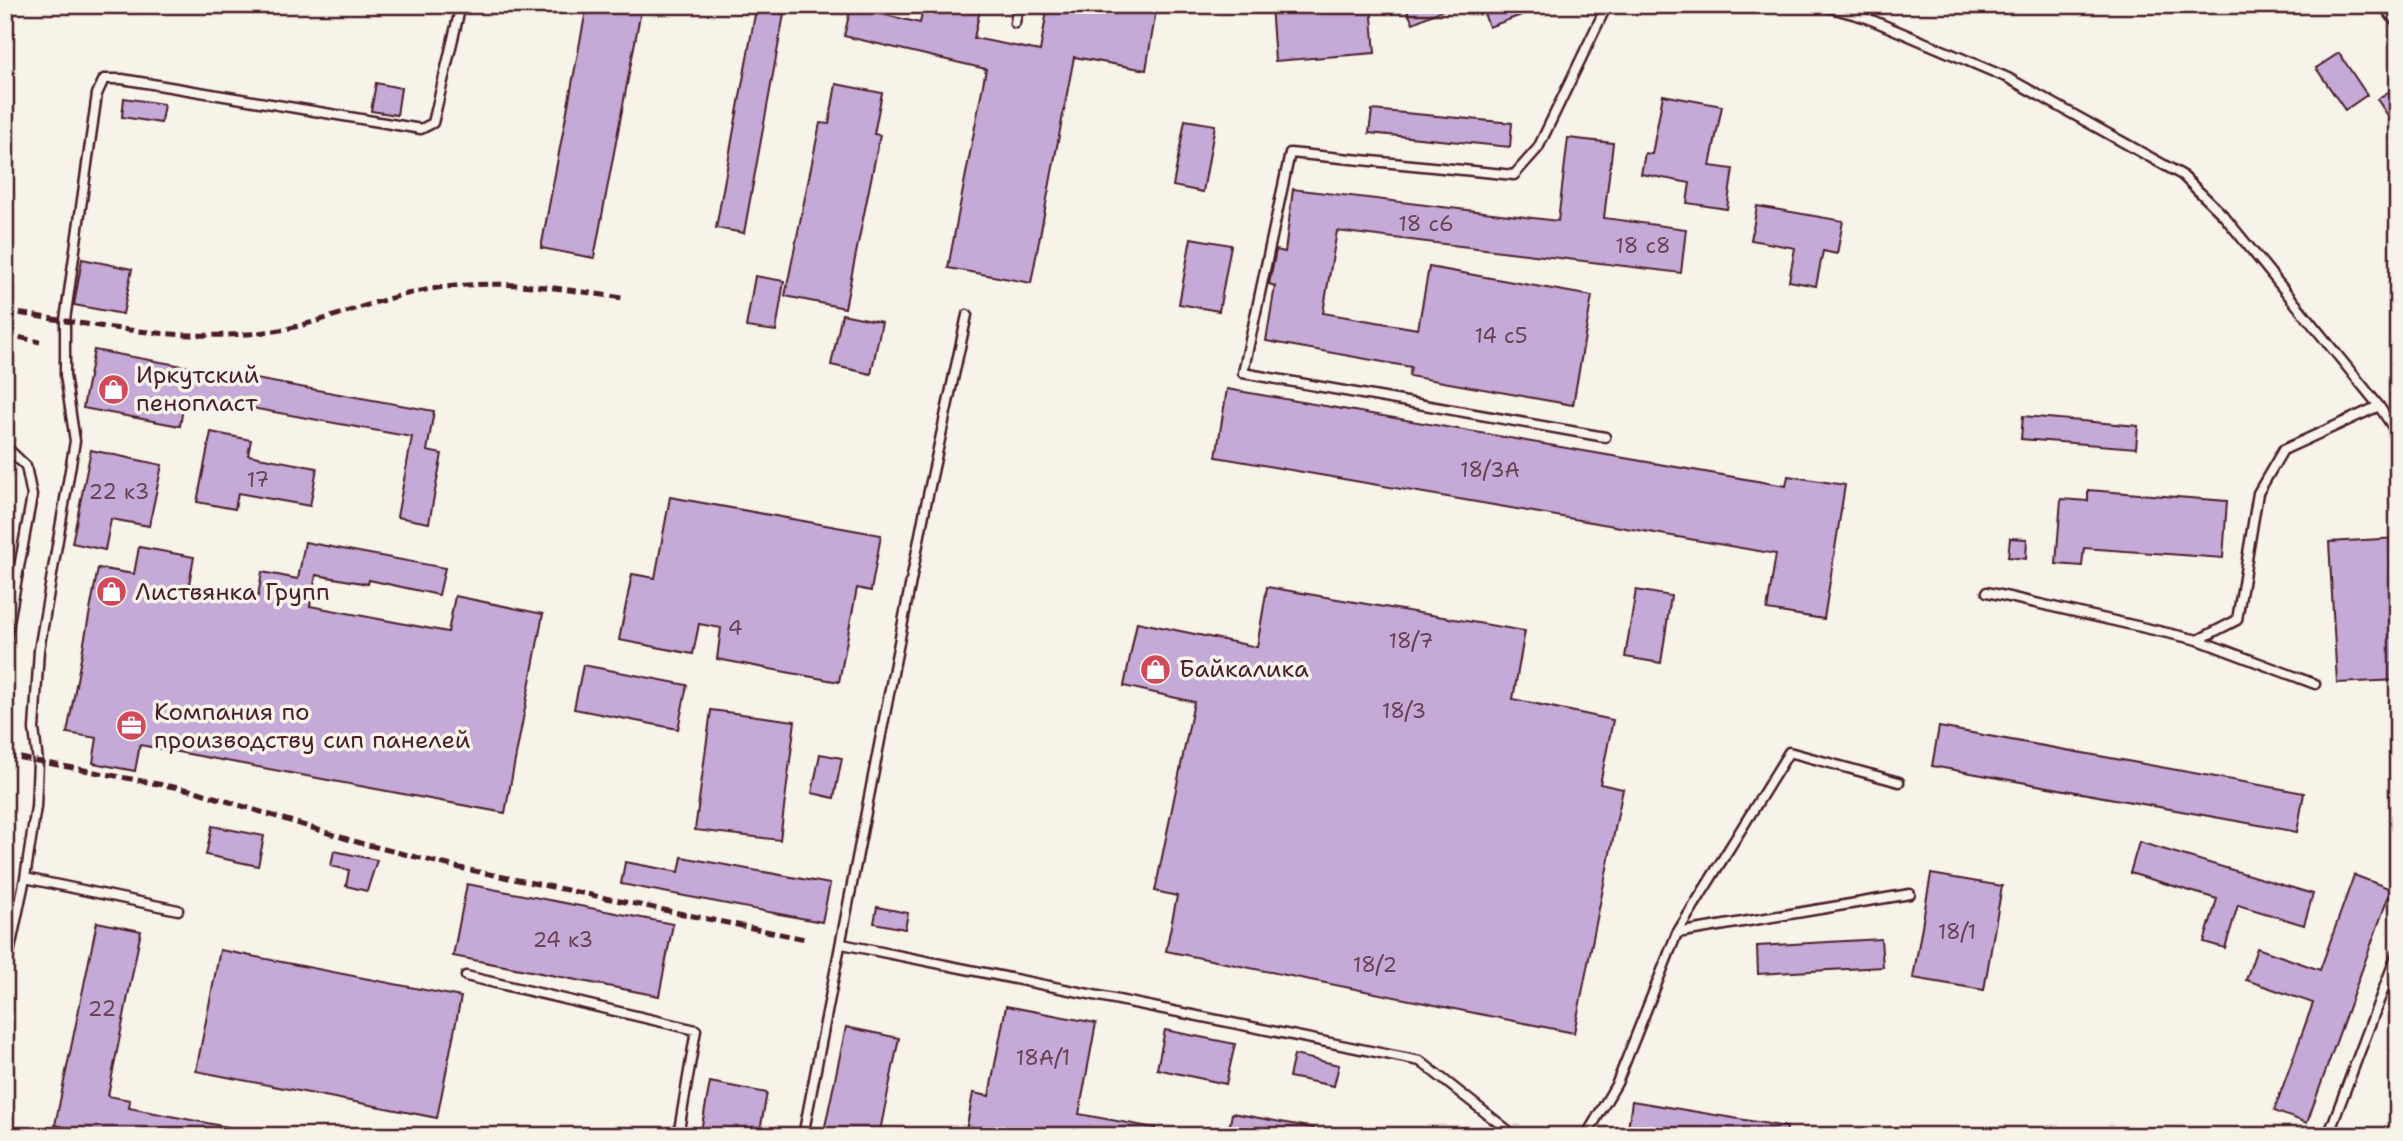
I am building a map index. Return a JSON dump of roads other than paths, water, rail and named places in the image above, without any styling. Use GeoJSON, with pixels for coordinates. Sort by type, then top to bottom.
{"type":"FeatureCollection","features":[{"type":"Feature","properties":{"kind":"street"},"geometry":{"type":"LineString","coordinates":[[2389,5],[2398,18]]}},
{"type":"Feature","properties":{"kind":"lane"},"geometry":{"type":"LineString","coordinates":[[5,974],[25,878],[36,807],[38,762],[34,729],[39,650],[75,441],[65,375],[65,320],[97,94],[104,79],[122,79],[421,129],[433,123],[461,5]]}},
{"type":"Feature","properties":{"kind":"lane"},"geometry":{"type":"LineString","coordinates":[[1015,23],[1018,5]]}},
{"type":"Feature","properties":{"kind":"lane"},"geometry":{"type":"LineString","coordinates":[[1605,437],[1243,373],[1290,153],[1514,175],[1538,148],[1607,5]]}},
{"type":"Feature","properties":{"kind":"lane"},"geometry":{"type":"LineString","coordinates":[[1820,5],[1867,18],[2008,78],[2182,175],[2223,215],[2379,406],[2398,435]]}},
{"type":"Feature","properties":{"kind":"lane"},"geometry":{"type":"LineString","coordinates":[[803,1136],[925,509],[967,314]]}},
{"type":"Feature","properties":{"kind":"lane"},"geometry":{"type":"LineString","coordinates":[[2198,640],[2237,620],[2258,493],[2283,450],[2379,406]]}},
{"type":"Feature","properties":{"kind":"lane"},"geometry":{"type":"LineString","coordinates":[[5,446],[26,466],[32,496],[5,644]]}},
{"type":"Feature","properties":{"kind":"lane"},"geometry":{"type":"LineString","coordinates":[[1987,592],[2198,640],[2315,684]]}},
{"type":"Feature","properties":{"kind":"lane"},"geometry":{"type":"LineString","coordinates":[[1586,1136],[1617,1083],[1677,933],[1789,752],[1899,782]]}},
{"type":"Feature","properties":{"kind":"lane"},"geometry":{"type":"LineString","coordinates":[[25,878],[178,909]]}},
{"type":"Feature","properties":{"kind":"lane"},"geometry":{"type":"LineString","coordinates":[[1677,933],[1910,894]]}},
{"type":"Feature","properties":{"kind":"lane"},"geometry":{"type":"LineString","coordinates":[[842,944],[1420,1062],[1515,1136]]}},
{"type":"Feature","properties":{"kind":"lane"},"geometry":{"type":"LineString","coordinates":[[2328,1136],[2398,951]]}},
{"type":"Feature","properties":{"kind":"lane"},"geometry":{"type":"LineString","coordinates":[[466,976],[696,1030],[678,1136]]}},
{"type":"Feature","properties":{"kind":"lane"},"geometry":{"type":"LineString","coordinates":[[5,1123],[12,1136]]}},
{"type":"Feature","properties":{"kind":"railway"},"geometry":{"type":"LineString","coordinates":[[5,311],[139,331],[207,335],[291,328],[407,294],[461,285],[541,287],[622,298]]}},
{"type":"Feature","properties":{"kind":"railway"},"geometry":{"type":"LineString","coordinates":[[5,334],[40,342]]}},
{"type":"Feature","properties":{"kind":"railway"},"geometry":{"type":"LineString","coordinates":[[5,755],[195,791],[360,843],[460,868],[805,939]]}},
{"type":"Feature","properties":{"kind":"place","name":"Иркутский пенопласт"},"geometry":{"type":"Point","coordinates":[113,389]}},
{"type":"Feature","properties":{"kind":"place","name":"Листвянка Групп"},"geometry":{"type":"Point","coordinates":[112,592]}},
{"type":"Feature","properties":{"kind":"place","name":"Байкалика"},"geometry":{"type":"Point","coordinates":[1156,669]}},
{"type":"Feature","properties":{"kind":"place","name":"Компания по производству сип панелей"},"geometry":{"type":"Point","coordinates":[131,726]}}]}
